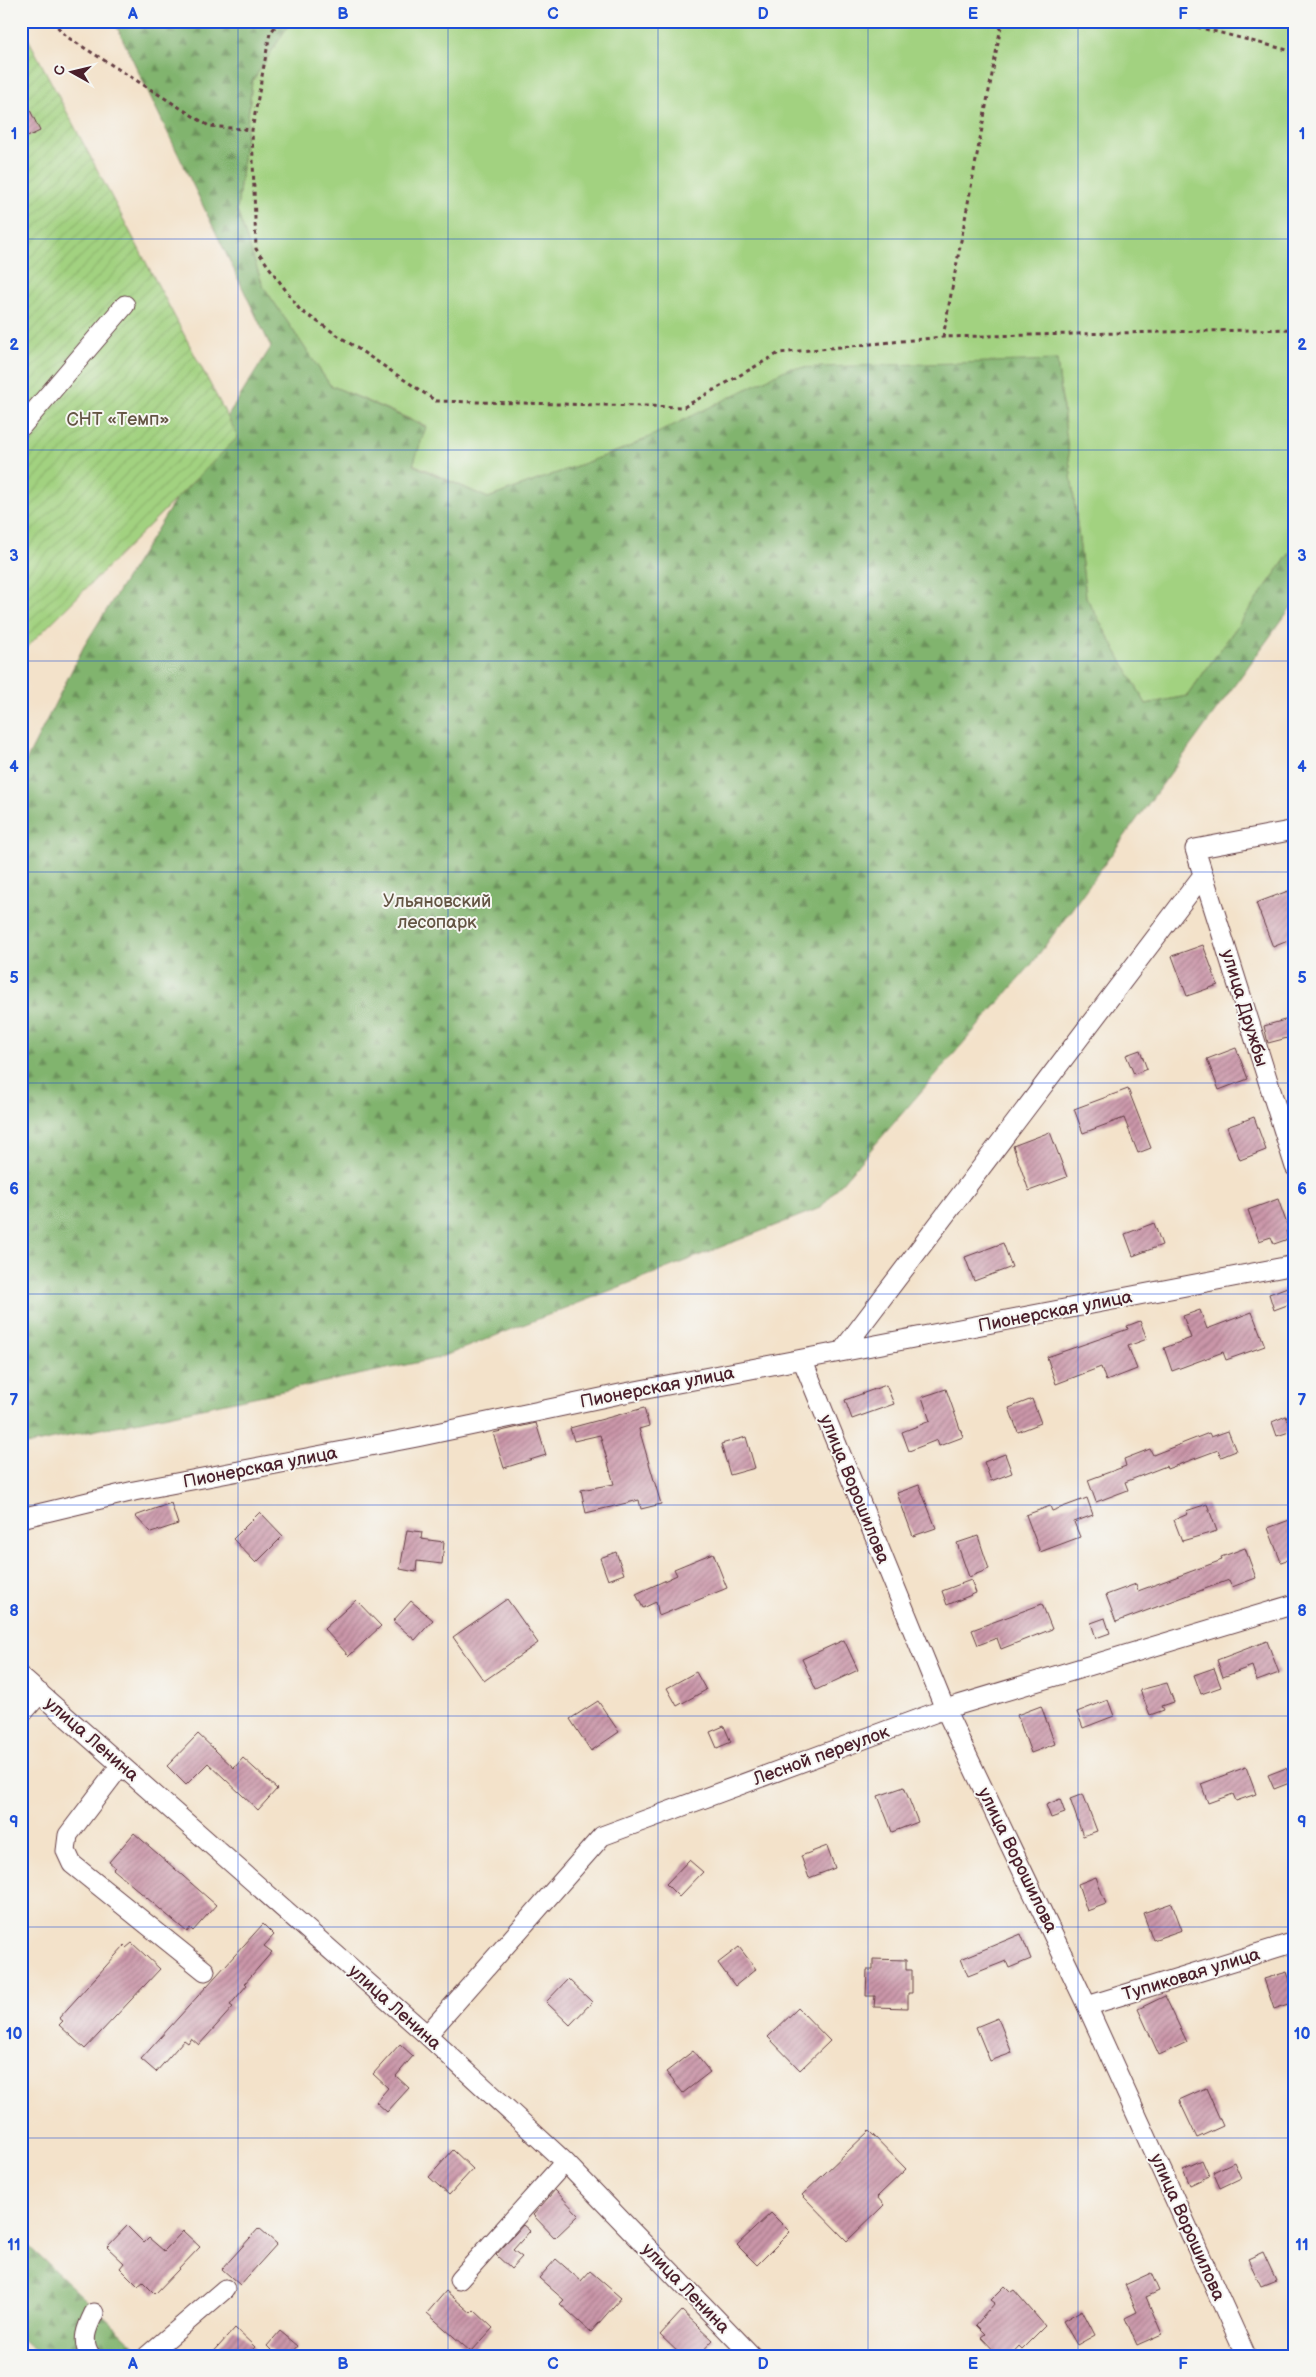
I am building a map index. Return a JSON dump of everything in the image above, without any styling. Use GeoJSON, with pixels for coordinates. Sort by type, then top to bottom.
{"type":"FeatureCollection","features":[{"type":"Feature","properties":{"kind":"street"},"geometry":{"type":"LineString","coordinates":[[21,427],[125,305]]}},
{"type":"Feature","properties":{"kind":"street","name":"улица Дружбы"},"geometry":{"type":"LineString","coordinates":[[1295,830],[1195,849],[1295,1167]]}},
{"type":"Feature","properties":{"kind":"street"},"geometry":{"type":"LineString","coordinates":[[842,1351],[1203,875]]}},
{"type":"Feature","properties":{"kind":"street","name":"Пионерская улица"},"geometry":{"type":"LineString","coordinates":[[21,1518],[134,1491],[417,1437],[842,1351],[1295,1265]]}},
{"type":"Feature","properties":{"kind":"street","name":"улица Ворошилова"},"geometry":{"type":"LineString","coordinates":[[802,1359],[945,1709],[1088,2006],[1246,2356]]}},
{"type":"Feature","properties":{"kind":"street","name":"Лесной переулок"},"geometry":{"type":"LineString","coordinates":[[427,2035],[602,1836],[945,1709],[1295,1604]]}},
{"type":"Feature","properties":{"kind":"street","name":"улица Ленина"},"geometry":{"type":"LineString","coordinates":[[21,1677],[427,2035],[565,2162],[752,2356]]}},
{"type":"Feature","properties":{"kind":"street"},"geometry":{"type":"LineString","coordinates":[[21,1715],[40,1693]]}},
{"type":"Feature","properties":{"kind":"street"},"geometry":{"type":"LineString","coordinates":[[121,1765],[68,1835],[66,1851],[72,1864],[205,1971]]}},
{"type":"Feature","properties":{"kind":"street","name":"Тупиковая улица"},"geometry":{"type":"LineString","coordinates":[[1088,2006],[1295,1942]]}},
{"type":"Feature","properties":{"kind":"street"},"geometry":{"type":"LineString","coordinates":[[459,2280],[565,2162]]}},
{"type":"Feature","properties":{"kind":"street"},"geometry":{"type":"LineString","coordinates":[[147,2356],[225,2289]]}},
{"type":"Feature","properties":{"kind":"street"},"geometry":{"type":"LineString","coordinates":[[91,2356],[86,2349],[85,2330],[94,2313]]}},
{"type":"Feature","properties":{"kind":"path"},"geometry":{"type":"LineString","coordinates":[[52,21],[67,37],[209,126],[252,130]]}},
{"type":"Feature","properties":{"kind":"path"},"geometry":{"type":"LineString","coordinates":[[280,21],[270,33],[252,130],[256,249],[300,310],[436,401],[684,407],[779,353],[943,337],[1295,329]]}},
{"type":"Feature","properties":{"kind":"path"},"geometry":{"type":"LineString","coordinates":[[943,337],[1002,21]]}},
{"type":"Feature","properties":{"kind":"path"},"geometry":{"type":"LineString","coordinates":[[1174,21],[1295,52]]}},
{"type":"Feature","properties":{"kind":"green space","name":"Ульяновский лесопарк"},"geometry":{"type":"Polygon","coordinates":[[[114,21],[291,21],[252,82],[237,211],[263,286],[330,385],[426,427],[413,465],[488,498],[629,447],[789,368],[1057,360],[1086,597],[1146,704],[1187,696],[1295,546],[1295,602],[1031,965],[820,1208],[439,1358],[21,1446],[21,771],[84,646],[271,347],[114,21]]]}},
{"type":"Feature","properties":{"kind":"green space"},"geometry":{"type":"Polygon","coordinates":[[[291,21],[1295,21],[1295,546],[1187,696],[1146,704],[1086,597],[1057,360],[629,447],[488,498],[413,464],[426,426],[330,385],[263,286],[237,211],[252,82],[291,21]]]}},
{"type":"Feature","properties":{"kind":"green space","name":"СНТ «Темп»"},"geometry":{"type":"Polygon","coordinates":[[[21,25],[238,437],[21,653],[21,25]]]}},
{"type":"Feature","properties":{"kind":"green space"},"geometry":{"type":"Polygon","coordinates":[[[21,2239],[146,2356],[41,2356],[21,2338],[21,2239]]]}},
{"type":"Feature","properties":{"kind":"building"},"geometry":{"type":"Polygon","coordinates":[[[21,91],[40,131],[21,140],[21,91]]]}},
{"type":"Feature","properties":{"kind":"building"},"geometry":{"type":"Polygon","coordinates":[[[1288,891],[1295,908],[1295,938],[1273,947],[1256,903],[1288,891]]]}},
{"type":"Feature","properties":{"kind":"building"},"geometry":{"type":"Polygon","coordinates":[[[1203,945],[1218,985],[1187,996],[1172,956],[1203,945]]]}},
{"type":"Feature","properties":{"kind":"building"},"geometry":{"type":"Polygon","coordinates":[[[1295,1017],[1295,1036],[1268,1043],[1264,1026],[1295,1017]]]}},
{"type":"Feature","properties":{"kind":"building"},"geometry":{"type":"Polygon","coordinates":[[[1236,1048],[1248,1079],[1219,1090],[1207,1059],[1236,1048]]]}},
{"type":"Feature","properties":{"kind":"building"},"geometry":{"type":"Polygon","coordinates":[[[1140,1050],[1147,1069],[1134,1074],[1126,1055],[1140,1050]]]}},
{"type":"Feature","properties":{"kind":"building"},"geometry":{"type":"Polygon","coordinates":[[[1128,1089],[1151,1148],[1138,1153],[1124,1118],[1083,1133],[1074,1109],[1128,1089]]]}},
{"type":"Feature","properties":{"kind":"building"},"geometry":{"type":"Polygon","coordinates":[[[1254,1117],[1266,1150],[1240,1160],[1227,1127],[1254,1117]]]}},
{"type":"Feature","properties":{"kind":"building"},"geometry":{"type":"Polygon","coordinates":[[[1050,1132],[1067,1177],[1029,1191],[1013,1146],[1050,1132]]]}},
{"type":"Feature","properties":{"kind":"building"},"geometry":{"type":"Polygon","coordinates":[[[1278,1199],[1289,1230],[1286,1231],[1288,1239],[1274,1244],[1271,1237],[1259,1241],[1248,1210],[1278,1199]]]}},
{"type":"Feature","properties":{"kind":"building"},"geometry":{"type":"Polygon","coordinates":[[[1154,1223],[1162,1245],[1133,1256],[1125,1234],[1154,1223]]]}},
{"type":"Feature","properties":{"kind":"building"},"geometry":{"type":"Polygon","coordinates":[[[1003,1243],[1012,1267],[974,1281],[965,1257],[1003,1243]]]}},
{"type":"Feature","properties":{"kind":"building"},"geometry":{"type":"Polygon","coordinates":[[[1295,1284],[1295,1302],[1274,1310],[1269,1294],[1295,1284]]]}},
{"type":"Feature","properties":{"kind":"building"},"geometry":{"type":"Polygon","coordinates":[[[1200,1310],[1207,1329],[1252,1312],[1265,1346],[1226,1360],[1223,1352],[1172,1371],[1164,1348],[1191,1338],[1183,1316],[1200,1310]]]}},
{"type":"Feature","properties":{"kind":"building"},"geometry":{"type":"Polygon","coordinates":[[[1140,1321],[1147,1339],[1128,1346],[1137,1369],[1106,1381],[1101,1367],[1056,1384],[1047,1357],[1128,1329],[1127,1326],[1140,1321]]]}},
{"type":"Feature","properties":{"kind":"building"},"geometry":{"type":"Polygon","coordinates":[[[886,1385],[894,1404],[852,1419],[845,1400],[886,1385]]]}},
{"type":"Feature","properties":{"kind":"building"},"geometry":{"type":"Polygon","coordinates":[[[946,1389],[963,1437],[939,1446],[937,1440],[909,1451],[902,1432],[930,1421],[922,1397],[946,1389]]]}},
{"type":"Feature","properties":{"kind":"building"},"geometry":{"type":"Polygon","coordinates":[[[1032,1399],[1041,1423],[1018,1432],[1009,1408],[1032,1399]]]}},
{"type":"Feature","properties":{"kind":"building"},"geometry":{"type":"Polygon","coordinates":[[[644,1408],[649,1426],[639,1429],[661,1504],[641,1509],[639,1500],[586,1513],[581,1490],[614,1484],[600,1435],[574,1441],[570,1428],[644,1408]]]}},
{"type":"Feature","properties":{"kind":"building"},"geometry":{"type":"Polygon","coordinates":[[[1286,1416],[1292,1431],[1277,1436],[1272,1422],[1286,1416]]]}},
{"type":"Feature","properties":{"kind":"building"},"geometry":{"type":"Polygon","coordinates":[[[536,1423],[546,1455],[504,1468],[493,1433],[536,1423]]]}},
{"type":"Feature","properties":{"kind":"building"},"geometry":{"type":"Polygon","coordinates":[[[1228,1431],[1236,1451],[1221,1457],[1218,1450],[1167,1469],[1166,1466],[1125,1482],[1128,1490],[1096,1502],[1088,1480],[1126,1466],[1124,1459],[1150,1449],[1153,1455],[1209,1433],[1211,1437],[1228,1431]]]}},
{"type":"Feature","properties":{"kind":"building"},"geometry":{"type":"Polygon","coordinates":[[[746,1437],[755,1468],[730,1475],[721,1444],[746,1437]]]}},
{"type":"Feature","properties":{"kind":"building"},"geometry":{"type":"Polygon","coordinates":[[[1005,1454],[1012,1473],[991,1481],[984,1462],[1005,1454]]]}},
{"type":"Feature","properties":{"kind":"building"},"geometry":{"type":"Polygon","coordinates":[[[919,1485],[936,1528],[913,1536],[897,1493],[919,1485]]]}},
{"type":"Feature","properties":{"kind":"building"},"geometry":{"type":"Polygon","coordinates":[[[1087,1498],[1093,1515],[1074,1522],[1080,1537],[1040,1552],[1026,1515],[1050,1506],[1052,1511],[1087,1498]]]}},
{"type":"Feature","properties":{"kind":"building"},"geometry":{"type":"Polygon","coordinates":[[[171,1503],[178,1524],[151,1533],[135,1516],[171,1503]]]}},
{"type":"Feature","properties":{"kind":"building"},"geometry":{"type":"Polygon","coordinates":[[[1207,1504],[1217,1531],[1182,1541],[1174,1520],[1188,1514],[1186,1511],[1207,1504]]]}},
{"type":"Feature","properties":{"kind":"building"},"geometry":{"type":"Polygon","coordinates":[[[260,1512],[283,1536],[256,1563],[233,1539],[260,1512]]]}},
{"type":"Feature","properties":{"kind":"building"},"geometry":{"type":"Polygon","coordinates":[[[1295,1518],[1295,1557],[1281,1562],[1268,1528],[1295,1518]]]}},
{"type":"Feature","properties":{"kind":"building"},"geometry":{"type":"Polygon","coordinates":[[[407,1530],[422,1532],[421,1539],[444,1542],[442,1564],[417,1561],[416,1572],[400,1569],[407,1530]]]}},
{"type":"Feature","properties":{"kind":"building"},"geometry":{"type":"Polygon","coordinates":[[[978,1536],[989,1569],[969,1577],[957,1543],[978,1536]]]}},
{"type":"Feature","properties":{"kind":"building"},"geometry":{"type":"Polygon","coordinates":[[[1245,1548],[1256,1578],[1232,1587],[1229,1580],[1116,1622],[1106,1595],[1136,1584],[1138,1591],[1222,1560],[1221,1557],[1245,1548]]]}},
{"type":"Feature","properties":{"kind":"building"},"geometry":{"type":"Polygon","coordinates":[[[616,1552],[624,1574],[608,1580],[600,1558],[616,1552]]]}},
{"type":"Feature","properties":{"kind":"building"},"geometry":{"type":"Polygon","coordinates":[[[713,1553],[727,1588],[659,1616],[656,1602],[643,1608],[636,1594],[677,1575],[674,1569],[713,1553]]]}},
{"type":"Feature","properties":{"kind":"building"},"geometry":{"type":"Polygon","coordinates":[[[971,1580],[976,1593],[947,1605],[942,1591],[971,1580]]]}},
{"type":"Feature","properties":{"kind":"building"},"geometry":{"type":"Polygon","coordinates":[[[507,1599],[538,1643],[484,1681],[453,1637],[507,1599]]]}},
{"type":"Feature","properties":{"kind":"building"},"geometry":{"type":"Polygon","coordinates":[[[356,1600],[381,1626],[349,1656],[324,1629],[356,1600]]]}},
{"type":"Feature","properties":{"kind":"building"},"geometry":{"type":"Polygon","coordinates":[[[411,1601],[433,1620],[415,1640],[393,1621],[411,1601]]]}},
{"type":"Feature","properties":{"kind":"building"},"geometry":{"type":"Polygon","coordinates":[[[1042,1604],[1052,1629],[1001,1649],[997,1638],[978,1645],[972,1630],[1042,1604]]]}},
{"type":"Feature","properties":{"kind":"building"},"geometry":{"type":"Polygon","coordinates":[[[1105,1618],[1110,1633],[1096,1638],[1091,1623],[1105,1618]]]}},
{"type":"Feature","properties":{"kind":"building"},"geometry":{"type":"Polygon","coordinates":[[[844,1640],[858,1670],[816,1690],[802,1659],[844,1640]]]}},
{"type":"Feature","properties":{"kind":"building"},"geometry":{"type":"Polygon","coordinates":[[[1267,1641],[1279,1673],[1257,1681],[1252,1666],[1223,1677],[1217,1660],[1267,1641]]]}},
{"type":"Feature","properties":{"kind":"building"},"geometry":{"type":"Polygon","coordinates":[[[1214,1668],[1221,1687],[1201,1694],[1194,1675],[1214,1668]]]}},
{"type":"Feature","properties":{"kind":"building"},"geometry":{"type":"Polygon","coordinates":[[[696,1672],[706,1690],[677,1706],[667,1688],[696,1672]]]}},
{"type":"Feature","properties":{"kind":"building"},"geometry":{"type":"Polygon","coordinates":[[[1167,1683],[1174,1702],[1162,1706],[1164,1710],[1150,1715],[1140,1690],[1167,1683]]]}},
{"type":"Feature","properties":{"kind":"building"},"geometry":{"type":"Polygon","coordinates":[[[1108,1700],[1114,1716],[1083,1728],[1077,1712],[1108,1700]]]}},
{"type":"Feature","properties":{"kind":"building"},"geometry":{"type":"Polygon","coordinates":[[[598,1701],[619,1732],[591,1751],[570,1719],[598,1701]]]}},
{"type":"Feature","properties":{"kind":"building"},"geometry":{"type":"Polygon","coordinates":[[[1041,1706],[1055,1744],[1031,1753],[1017,1715],[1041,1706]]]}},
{"type":"Feature","properties":{"kind":"building"},"geometry":{"type":"Polygon","coordinates":[[[724,1726],[731,1742],[717,1748],[710,1732],[724,1726]]]}},
{"type":"Feature","properties":{"kind":"building"},"geometry":{"type":"Polygon","coordinates":[[[198,1734],[234,1768],[243,1758],[277,1789],[258,1810],[208,1763],[186,1785],[167,1766],[198,1734]]]}},
{"type":"Feature","properties":{"kind":"building"},"geometry":{"type":"Polygon","coordinates":[[[1246,1767],[1256,1794],[1236,1801],[1233,1794],[1208,1803],[1201,1784],[1246,1767]]]}},
{"type":"Feature","properties":{"kind":"building"},"geometry":{"type":"Polygon","coordinates":[[[1286,1768],[1292,1782],[1274,1789],[1268,1775],[1286,1768]]]}},
{"type":"Feature","properties":{"kind":"building"},"geometry":{"type":"Polygon","coordinates":[[[904,1787],[918,1822],[892,1832],[878,1796],[904,1787]]]}},
{"type":"Feature","properties":{"kind":"building"},"geometry":{"type":"Polygon","coordinates":[[[1083,1794],[1097,1831],[1083,1836],[1070,1799],[1083,1794]]]}},
{"type":"Feature","properties":{"kind":"building"},"geometry":{"type":"Polygon","coordinates":[[[1060,1799],[1065,1813],[1051,1818],[1046,1805],[1060,1799]]]}},
{"type":"Feature","properties":{"kind":"building"},"geometry":{"type":"Polygon","coordinates":[[[134,1833],[216,1905],[193,1931],[190,1928],[187,1932],[113,1869],[115,1867],[109,1862],[134,1833]]]}},
{"type":"Feature","properties":{"kind":"building"},"geometry":{"type":"Polygon","coordinates":[[[827,1846],[835,1868],[809,1878],[801,1856],[827,1846]]]}},
{"type":"Feature","properties":{"kind":"building"},"geometry":{"type":"Polygon","coordinates":[[[689,1860],[703,1872],[679,1897],[666,1884],[689,1860]]]}},
{"type":"Feature","properties":{"kind":"building"},"geometry":{"type":"Polygon","coordinates":[[[1096,1877],[1106,1904],[1087,1911],[1078,1884],[1096,1877]]]}},
{"type":"Feature","properties":{"kind":"building"},"geometry":{"type":"Polygon","coordinates":[[[1172,1903],[1182,1930],[1153,1940],[1143,1913],[1172,1903]]]}},
{"type":"Feature","properties":{"kind":"building"},"geometry":{"type":"Polygon","coordinates":[[[263,1924],[274,1935],[264,1946],[272,1952],[245,1983],[247,1985],[230,2005],[233,2007],[199,2045],[191,2038],[188,2043],[184,2040],[156,2072],[141,2059],[263,1924]]]}},
{"type":"Feature","properties":{"kind":"building"},"geometry":{"type":"Polygon","coordinates":[[[1021,1934],[1031,1959],[1009,1968],[1006,1961],[968,1976],[961,1959],[1021,1934]]]}},
{"type":"Feature","properties":{"kind":"building"},"geometry":{"type":"Polygon","coordinates":[[[132,1943],[160,1969],[85,2049],[59,2025],[63,2021],[59,2018],[124,1946],[126,1948],[132,1943]]]}},
{"type":"Feature","properties":{"kind":"building"},"geometry":{"type":"Polygon","coordinates":[[[739,1947],[756,1969],[735,1986],[718,1963],[739,1947]]]}},
{"type":"Feature","properties":{"kind":"building"},"geometry":{"type":"Polygon","coordinates":[[[873,1959],[906,1960],[906,1970],[912,1970],[912,1993],[908,1993],[908,2008],[874,2007],[875,1996],[866,1996],[867,1970],[873,1970],[873,1959]]]}},
{"type":"Feature","properties":{"kind":"building"},"geometry":{"type":"Polygon","coordinates":[[[1287,1972],[1295,1995],[1295,2002],[1274,2009],[1264,1979],[1287,1972]]]}},
{"type":"Feature","properties":{"kind":"building"},"geometry":{"type":"Polygon","coordinates":[[[568,1979],[592,2002],[570,2025],[546,2002],[568,1979]]]}},
{"type":"Feature","properties":{"kind":"building"},"geometry":{"type":"Polygon","coordinates":[[[1165,1996],[1187,2042],[1159,2055],[1138,2009],[1165,1996]]]}},
{"type":"Feature","properties":{"kind":"building"},"geometry":{"type":"Polygon","coordinates":[[[798,2008],[830,2041],[800,2070],[768,2037],[798,2008]]]}},
{"type":"Feature","properties":{"kind":"building"},"geometry":{"type":"Polygon","coordinates":[[[998,2018],[1012,2053],[990,2061],[976,2027],[998,2018]]]}},
{"type":"Feature","properties":{"kind":"building"},"geometry":{"type":"Polygon","coordinates":[[[400,2044],[413,2056],[396,2076],[409,2088],[387,2112],[376,2102],[388,2088],[373,2074],[400,2044]]]}},
{"type":"Feature","properties":{"kind":"building"},"geometry":{"type":"Polygon","coordinates":[[[693,2051],[710,2072],[683,2093],[666,2072],[693,2051]]]}},
{"type":"Feature","properties":{"kind":"building"},"geometry":{"type":"Polygon","coordinates":[[[1206,2088],[1223,2126],[1197,2138],[1179,2100],[1206,2088]]]}},
{"type":"Feature","properties":{"kind":"building"},"geometry":{"type":"Polygon","coordinates":[[[869,2131],[906,2169],[877,2197],[884,2205],[847,2241],[802,2195],[869,2131]]]}},
{"type":"Feature","properties":{"kind":"building"},"geometry":{"type":"Polygon","coordinates":[[[453,2150],[473,2169],[449,2195],[429,2177],[453,2150]]]}},
{"type":"Feature","properties":{"kind":"building"},"geometry":{"type":"Polygon","coordinates":[[[1202,2160],[1209,2176],[1190,2185],[1183,2169],[1202,2160]]]}},
{"type":"Feature","properties":{"kind":"building"},"geometry":{"type":"Polygon","coordinates":[[[1234,2162],[1241,2178],[1220,2188],[1213,2172],[1234,2162]]]}},
{"type":"Feature","properties":{"kind":"building"},"geometry":{"type":"Polygon","coordinates":[[[555,2190],[579,2215],[555,2238],[533,2215],[555,2190]]]}},
{"type":"Feature","properties":{"kind":"building"},"geometry":{"type":"Polygon","coordinates":[[[771,2213],[790,2232],[757,2265],[737,2245],[771,2213]]]}},
{"type":"Feature","properties":{"kind":"building"},"geometry":{"type":"Polygon","coordinates":[[[523,2225],[530,2231],[513,2250],[522,2257],[511,2269],[496,2255],[523,2225]]]}},
{"type":"Feature","properties":{"kind":"building"},"geometry":{"type":"Polygon","coordinates":[[[127,2226],[144,2243],[149,2238],[164,2251],[183,2231],[200,2247],[155,2294],[143,2282],[138,2286],[120,2268],[124,2263],[107,2247],[127,2226]]]}},
{"type":"Feature","properties":{"kind":"building"},"geometry":{"type":"Polygon","coordinates":[[[259,2228],[277,2244],[240,2285],[222,2269],[259,2228]]]}},
{"type":"Feature","properties":{"kind":"building"},"geometry":{"type":"Polygon","coordinates":[[[1263,2252],[1276,2280],[1261,2286],[1248,2259],[1263,2252]]]}},
{"type":"Feature","properties":{"kind":"building"},"geometry":{"type":"Polygon","coordinates":[[[556,2259],[581,2281],[590,2271],[621,2298],[591,2332],[560,2304],[564,2300],[539,2278],[556,2259]]]}},
{"type":"Feature","properties":{"kind":"building"},"geometry":{"type":"Polygon","coordinates":[[[1151,2273],[1159,2291],[1146,2297],[1162,2334],[1137,2345],[1125,2318],[1137,2312],[1125,2285],[1151,2273]]]}},
{"type":"Feature","properties":{"kind":"building"},"geometry":{"type":"Polygon","coordinates":[[[1005,2286],[1011,2292],[1014,2290],[1045,2326],[1022,2349],[1019,2346],[1010,2356],[999,2356],[981,2337],[985,2334],[976,2325],[995,2303],[991,2300],[1005,2286]]]}},
{"type":"Feature","properties":{"kind":"building"},"geometry":{"type":"Polygon","coordinates":[[[446,2291],[471,2313],[474,2310],[493,2328],[471,2352],[427,2313],[446,2291]]]}},
{"type":"Feature","properties":{"kind":"building"},"geometry":{"type":"Polygon","coordinates":[[[1082,2310],[1095,2335],[1077,2345],[1063,2321],[1082,2310]]]}},
{"type":"Feature","properties":{"kind":"building"},"geometry":{"type":"Polygon","coordinates":[[[682,2311],[713,2340],[698,2356],[682,2356],[660,2335],[682,2311]]]}},
{"type":"Feature","properties":{"kind":"building"},"geometry":{"type":"Polygon","coordinates":[[[235,2328],[255,2347],[247,2356],[210,2356],[235,2328]]]}},
{"type":"Feature","properties":{"kind":"building"},"geometry":{"type":"Polygon","coordinates":[[[280,2331],[298,2346],[290,2356],[277,2356],[267,2346],[280,2331]]]}}]}
